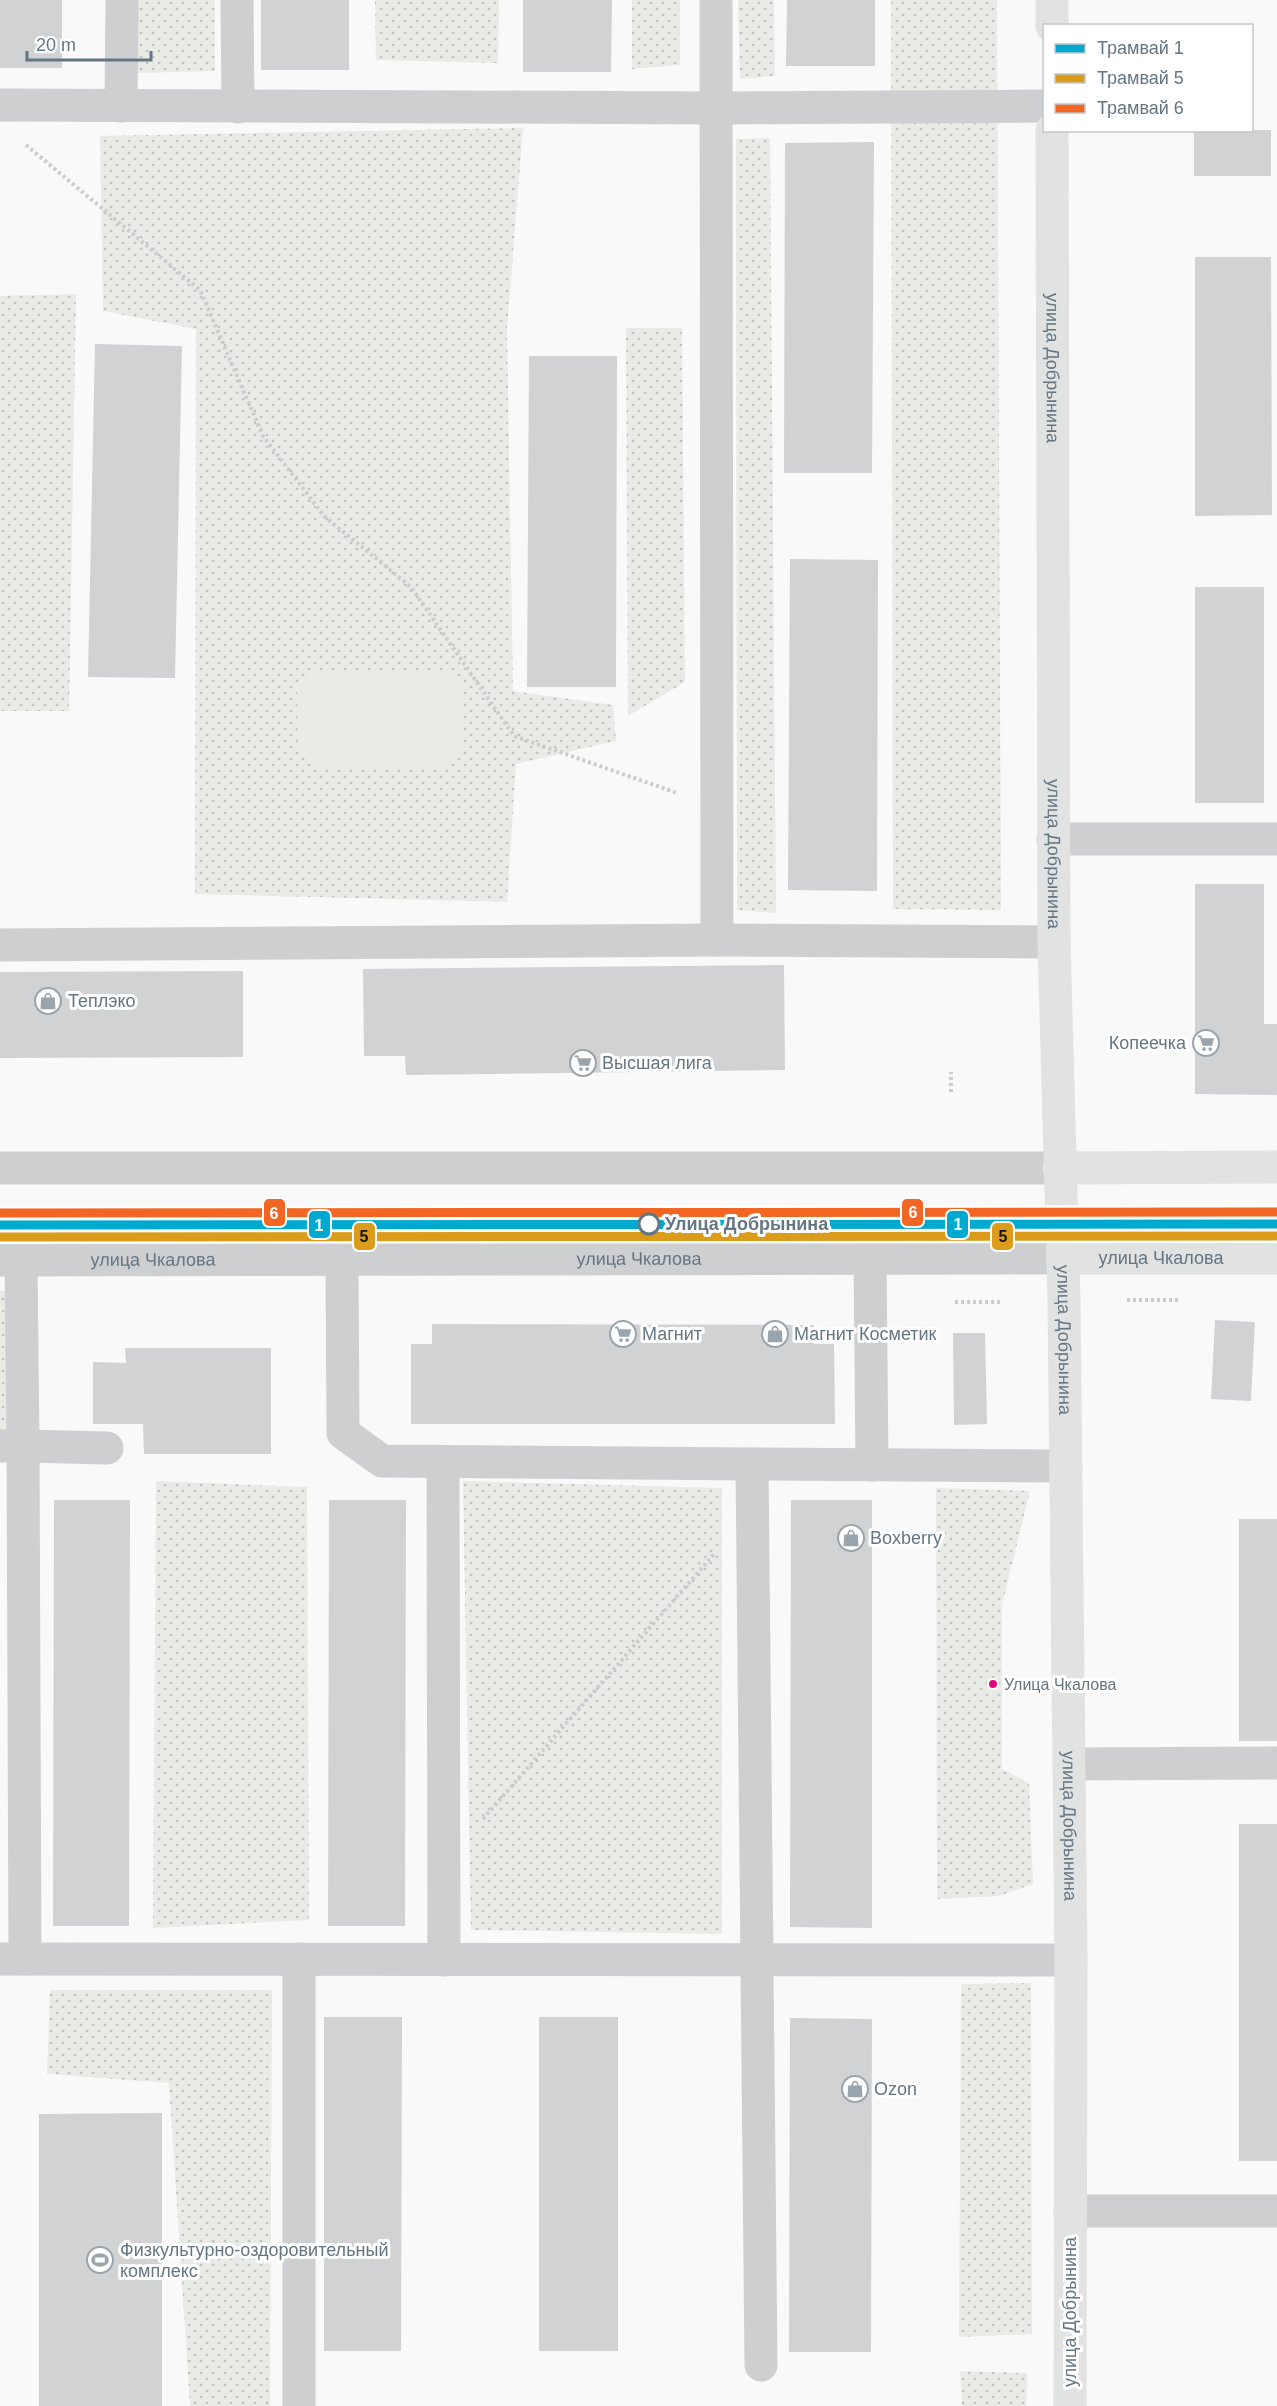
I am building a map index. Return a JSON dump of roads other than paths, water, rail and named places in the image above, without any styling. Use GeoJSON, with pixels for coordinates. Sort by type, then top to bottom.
{"type":"FeatureCollection","features":[{"type":"Feature","properties":{"kind":"main road"},"geometry":{"type":"LineString","coordinates":[[1052,0],[1052,24]]}},
{"type":"Feature","properties":{"kind":"main road","name":"улица Добрынина"},"geometry":{"type":"LineString","coordinates":[[1052,132],[1053,839],[1066,1466],[1071,1960],[1070,2406]]}},
{"type":"Feature","properties":{"kind":"main road"},"geometry":{"type":"LineString","coordinates":[[1059,1167],[1277,1167]]}},
{"type":"Feature","properties":{"kind":"main road","name":"улица Чкалова"},"geometry":{"type":"LineString","coordinates":[[1063,1258],[1277,1258]]}},
{"type":"Feature","properties":{"kind":"street"},"geometry":{"type":"LineString","coordinates":[[121,106],[122,0]]}},
{"type":"Feature","properties":{"kind":"street"},"geometry":{"type":"LineString","coordinates":[[237,0],[238,107]]}},
{"type":"Feature","properties":{"kind":"street"},"geometry":{"type":"LineString","coordinates":[[716,0],[718,108],[717,940]]}},
{"type":"Feature","properties":{"kind":"street"},"geometry":{"type":"LineString","coordinates":[[0,105],[718,108],[1043,106]]}},
{"type":"Feature","properties":{"kind":"street"},"geometry":{"type":"LineString","coordinates":[[1053,839],[1277,839]]}},
{"type":"Feature","properties":{"kind":"street"},"geometry":{"type":"LineString","coordinates":[[0,945],[717,940],[1054,942]]}},
{"type":"Feature","properties":{"kind":"street"},"geometry":{"type":"LineString","coordinates":[[0,1168],[1059,1167]]}},
{"type":"Feature","properties":{"kind":"street"},"geometry":{"type":"LineString","coordinates":[[870,1258],[872,1465]]}},
{"type":"Feature","properties":{"kind":"street","name":"улица Чкалова"},"geometry":{"type":"LineString","coordinates":[[11,1260],[1063,1258]]}},
{"type":"Feature","properties":{"kind":"street"},"geometry":{"type":"LineString","coordinates":[[11,1260],[12,1959],[1071,1960]]}},
{"type":"Feature","properties":{"kind":"street"},"geometry":{"type":"LineString","coordinates":[[342,1260],[343,1433],[382,1461],[1066,1466]]}},
{"type":"Feature","properties":{"kind":"street"},"geometry":{"type":"LineString","coordinates":[[12,1446],[107,1448]]}},
{"type":"Feature","properties":{"kind":"street"},"geometry":{"type":"LineString","coordinates":[[443,1462],[444,1960]]}},
{"type":"Feature","properties":{"kind":"street"},"geometry":{"type":"LineString","coordinates":[[752,1464],[761,2365]]}},
{"type":"Feature","properties":{"kind":"street"},"geometry":{"type":"LineString","coordinates":[[1069,1764],[1277,1763]]}},
{"type":"Feature","properties":{"kind":"street"},"geometry":{"type":"LineString","coordinates":[[299,1959],[299,2406]]}},
{"type":"Feature","properties":{"kind":"street"},"geometry":{"type":"LineString","coordinates":[[1070,2211],[1277,2211]]}},
{"type":"Feature","properties":{"kind":"tram line","name":"6"},"geometry":{"type":"LineString","coordinates":[[0,1213],[1277,1212]]}},
{"type":"Feature","properties":{"kind":"tram line","name":"1"},"geometry":{"type":"LineString","coordinates":[[0,1225],[1277,1224]]}},
{"type":"Feature","properties":{"kind":"tram line","name":"5"},"geometry":{"type":"LineString","coordinates":[[0,1237],[1277,1236]]}},
{"type":"Feature","properties":{"kind":"place","name":"Теплэко"},"geometry":{"type":"Point","coordinates":[48,1001]}},
{"type":"Feature","properties":{"kind":"place","name":"Копеечка"},"geometry":{"type":"Point","coordinates":[1206,1043]}},
{"type":"Feature","properties":{"kind":"place","name":"Высшая лига"},"geometry":{"type":"Point","coordinates":[583,1063]}},
{"type":"Feature","properties":{"kind":"place","name":"Улица Добрынина"},"geometry":{"type":"Point","coordinates":[649,1224]}},
{"type":"Feature","properties":{"kind":"place","name":"Магнит"},"geometry":{"type":"Point","coordinates":[623,1334]}},
{"type":"Feature","properties":{"kind":"place","name":"Магнит Косметик"},"geometry":{"type":"Point","coordinates":[775,1334]}},
{"type":"Feature","properties":{"kind":"place","name":"Boxberry"},"geometry":{"type":"Point","coordinates":[851,1538]}},
{"type":"Feature","properties":{"kind":"place","name":"Улица Чкалова"},"geometry":{"type":"Point","coordinates":[993,1684]}},
{"type":"Feature","properties":{"kind":"place","name":"Ozon"},"geometry":{"type":"Point","coordinates":[855,2089]}},
{"type":"Feature","properties":{"kind":"place","name":"Физкультурно-оздоровительный комплекс"},"geometry":{"type":"Point","coordinates":[100,2260]}}]}
